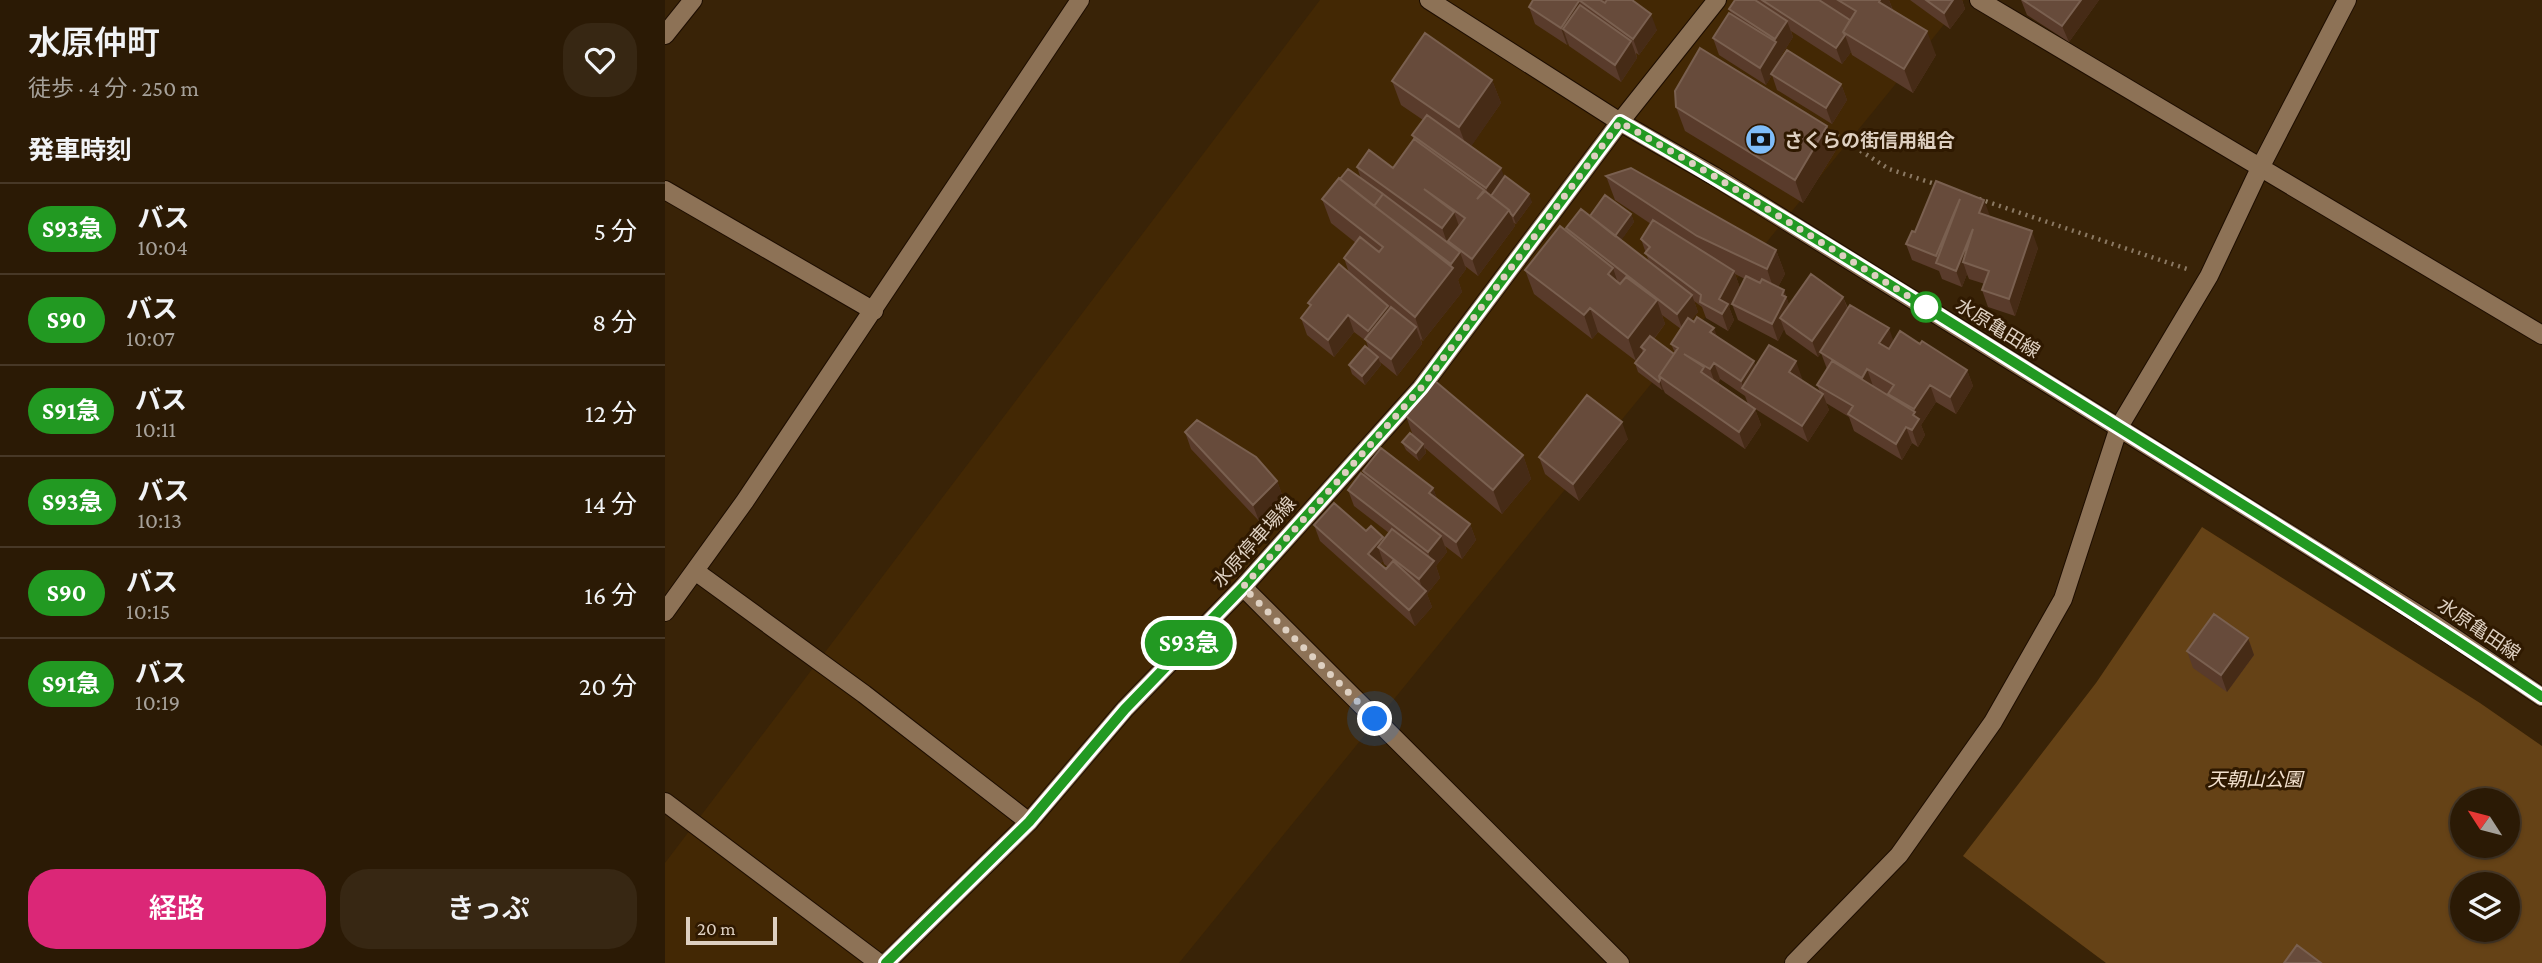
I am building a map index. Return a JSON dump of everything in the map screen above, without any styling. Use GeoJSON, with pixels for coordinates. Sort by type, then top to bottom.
{"type":"FeatureCollection","features":[{"type":"Feature","properties":{"kind":"street"},"geometry":{"type":"LineString","coordinates":[[665,35],[693,0]]}},
{"type":"Feature","properties":{"kind":"street"},"geometry":{"type":"LineString","coordinates":[[665,612],[745,502],[1080,0]]}},
{"type":"Feature","properties":{"kind":"street","name":"水原亀田線"},"geometry":{"type":"LineString","coordinates":[[1429,0],[1620,122],[1714,176],[2434,624],[2542,697]]}},
{"type":"Feature","properties":{"kind":"street","name":"水原停車場線"},"geometry":{"type":"LineString","coordinates":[[886,963],[1029,822],[1125,709],[1243,587],[1421,388],[1620,122],[1717,0]]}},
{"type":"Feature","properties":{"kind":"street"},"geometry":{"type":"LineString","coordinates":[[1979,0],[2542,335]]}},
{"type":"Feature","properties":{"kind":"street"},"geometry":{"type":"LineString","coordinates":[[1794,963],[1899,855],[1993,722],[2063,599],[2119,427],[2209,276],[2260,168],[2345,3]]}},
{"type":"Feature","properties":{"kind":"street"},"geometry":{"type":"LineString","coordinates":[[665,190],[874,311]]}},
{"type":"Feature","properties":{"kind":"street"},"geometry":{"type":"LineString","coordinates":[[695,571],[864,694],[1029,822]]}},
{"type":"Feature","properties":{"kind":"street"},"geometry":{"type":"LineString","coordinates":[[1243,587],[1621,963]]}},
{"type":"Feature","properties":{"kind":"street"},"geometry":{"type":"LineString","coordinates":[[665,802],[879,963]]}},
{"type":"Feature","properties":{"kind":"path"},"geometry":{"type":"LineString","coordinates":[[1821,126],[1889,169],[1940,186]]}},
{"type":"Feature","properties":{"kind":"path"},"geometry":{"type":"LineString","coordinates":[[1966,195],[2209,276]]}},
{"type":"Feature","properties":{"kind":"shaded area"},"geometry":{"type":"Polygon","coordinates":[[[1320,0],[1964,0],[1179,963],[665,963],[665,863],[1320,0]]]}},
{"type":"Feature","properties":{"kind":"green space","name":"天朝山公園"},"geometry":{"type":"Polygon","coordinates":[[[2202,527],[2480,703],[2542,746],[2542,963],[2106,963],[1963,856],[2096,683],[2202,527]]]}},
{"type":"Feature","properties":{"kind":"building"},"geometry":{"type":"Polygon","coordinates":[[[1533,0],[1579,1],[1561,28],[1529,7],[1533,0]]]}},
{"type":"Feature","properties":{"kind":"building"},"geometry":{"type":"Polygon","coordinates":[[[1579,0],[1600,0],[1605,3],[1607,0],[1632,0],[1651,14],[1633,39],[1579,0]]]}},
{"type":"Feature","properties":{"kind":"building"},"geometry":{"type":"Polygon","coordinates":[[[1735,0],[1755,0],[1787,21],[1775,39],[1729,9],[1735,0]]]}},
{"type":"Feature","properties":{"kind":"building"},"geometry":{"type":"Polygon","coordinates":[[[1762,0],[1819,0],[1850,20],[1843,32],[1845,35],[1836,48],[1762,0]]]}},
{"type":"Feature","properties":{"kind":"building"},"geometry":{"type":"Polygon","coordinates":[[[1838,0],[1880,0],[1879,2],[1927,31],[1904,69],[1843,32],[1856,11],[1838,0]]]}},
{"type":"Feature","properties":{"kind":"building"},"geometry":{"type":"Polygon","coordinates":[[[1926,0],[1953,0],[1944,13],[1926,0]]]}},
{"type":"Feature","properties":{"kind":"building"},"geometry":{"type":"Polygon","coordinates":[[[2023,0],[2081,0],[2062,26],[2023,0]]]}},
{"type":"Feature","properties":{"kind":"building"},"geometry":{"type":"Polygon","coordinates":[[[1580,5],[1631,41],[1615,65],[1563,29],[1580,5]]]}},
{"type":"Feature","properties":{"kind":"building"},"geometry":{"type":"Polygon","coordinates":[[[1729,13],[1776,42],[1760,68],[1713,38],[1729,13]]]}},
{"type":"Feature","properties":{"kind":"building"},"geometry":{"type":"Polygon","coordinates":[[[1425,33],[1492,80],[1459,127],[1392,81],[1425,33]]]}},
{"type":"Feature","properties":{"kind":"building","name":"さくらの街信用組合"},"geometry":{"type":"Polygon","coordinates":[[[1700,48],[1827,126],[1795,180],[1676,107],[1675,91],[1700,48]]]}},
{"type":"Feature","properties":{"kind":"building"},"geometry":{"type":"Polygon","coordinates":[[[1787,50],[1841,84],[1826,108],[1771,74],[1787,50]]]}},
{"type":"Feature","properties":{"kind":"building"},"geometry":{"type":"Polygon","coordinates":[[[1427,115],[1501,168],[1486,188],[1412,135],[1427,115]]]}},
{"type":"Feature","properties":{"kind":"building"},"geometry":{"type":"Polygon","coordinates":[[[1414,139],[1484,190],[1477,199],[1485,191],[1509,210],[1472,259],[1448,241],[1465,218],[1424,189],[1454,212],[1442,228],[1357,167],[1369,150],[1393,168],[1414,139]]]}},
{"type":"Feature","properties":{"kind":"building"},"geometry":{"type":"Polygon","coordinates":[[[1631,168],[1776,250],[1767,269],[1697,236],[1606,176],[1631,168]]]}},
{"type":"Feature","properties":{"kind":"building"},"geometry":{"type":"Polygon","coordinates":[[[1348,169],[1383,194],[1374,206],[1340,179],[1348,169]]]}},
{"type":"Feature","properties":{"kind":"building"},"geometry":{"type":"Polygon","coordinates":[[[1505,176],[1529,194],[1513,216],[1491,196],[1505,176]]]}},
{"type":"Feature","properties":{"kind":"building"},"geometry":{"type":"Polygon","coordinates":[[[1339,178],[1453,268],[1415,317],[1344,258],[1360,237],[1379,252],[1383,247],[1322,199],[1339,178]]]}},
{"type":"Feature","properties":{"kind":"building"},"geometry":{"type":"Polygon","coordinates":[[[1936,181],[1984,200],[1979,213],[2032,231],[2009,299],[1982,290],[1989,271],[1963,262],[1973,229],[1956,271],[1936,263],[1960,199],[1936,256],[1906,244],[1912,231],[1915,232],[1936,181]]]}},
{"type":"Feature","properties":{"kind":"building"},"geometry":{"type":"Polygon","coordinates":[[[1383,194],[1460,252],[1451,264],[1374,206],[1383,194]]]}},
{"type":"Feature","properties":{"kind":"building"},"geometry":{"type":"Polygon","coordinates":[[[1605,195],[1631,214],[1615,236],[1590,216],[1605,195]]]}},
{"type":"Feature","properties":{"kind":"building"},"geometry":{"type":"Polygon","coordinates":[[[1581,209],[1692,295],[1677,314],[1566,228],[1581,209]]]}},
{"type":"Feature","properties":{"kind":"building"},"geometry":{"type":"Polygon","coordinates":[[[1653,220],[1734,271],[1719,299],[1728,304],[1722,314],[1700,302],[1701,295],[1645,253],[1650,247],[1641,239],[1653,220]]]}},
{"type":"Feature","properties":{"kind":"building"},"geometry":{"type":"Polygon","coordinates":[[[1560,226],[1613,268],[1608,274],[1620,284],[1626,277],[1657,300],[1628,338],[1590,308],[1584,315],[1525,270],[1560,226]]]}},
{"type":"Feature","properties":{"kind":"building"},"geometry":{"type":"Polygon","coordinates":[[[1339,264],[1388,306],[1368,331],[1348,315],[1328,340],[1301,318],[1311,305],[1308,303],[1339,264]]]}},
{"type":"Feature","properties":{"kind":"building"},"geometry":{"type":"Polygon","coordinates":[[[1811,274],[1843,297],[1812,341],[1780,318],[1811,274]]]}},
{"type":"Feature","properties":{"kind":"building"},"geometry":{"type":"Polygon","coordinates":[[[1746,276],[1760,283],[1762,279],[1784,290],[1782,295],[1786,297],[1772,324],[1732,304],[1746,276]]]}},
{"type":"Feature","properties":{"kind":"building"},"geometry":{"type":"Polygon","coordinates":[[[1850,305],[1889,328],[1879,343],[1889,349],[1900,331],[1920,344],[1922,341],[1967,370],[1950,397],[1930,385],[1914,409],[1888,394],[1894,385],[1867,369],[1862,378],[1820,352],[1850,305]]]}},
{"type":"Feature","properties":{"kind":"building"},"geometry":{"type":"Polygon","coordinates":[[[1391,307],[1416,327],[1391,359],[1365,339],[1391,307]]]}},
{"type":"Feature","properties":{"kind":"building"},"geometry":{"type":"Polygon","coordinates":[[[1697,317],[1714,328],[1710,332],[1754,361],[1741,381],[1714,363],[1710,369],[1684,354],[1704,367],[1701,372],[1755,409],[1739,432],[1659,376],[1678,348],[1671,344],[1688,318],[1694,322],[1697,317]]]}},
{"type":"Feature","properties":{"kind":"building"},"geometry":{"type":"Polygon","coordinates":[[[1650,336],[1674,354],[1659,376],[1659,382],[1635,363],[1645,350],[1641,347],[1650,336]]]}},
{"type":"Feature","properties":{"kind":"building"},"geometry":{"type":"Polygon","coordinates":[[[1769,345],[1796,361],[1789,372],[1823,394],[1802,426],[1742,388],[1769,345]]]}},
{"type":"Feature","properties":{"kind":"building"},"geometry":{"type":"Polygon","coordinates":[[[1365,346],[1378,357],[1362,376],[1349,365],[1365,346]]]}},
{"type":"Feature","properties":{"kind":"building"},"geometry":{"type":"Polygon","coordinates":[[[1832,361],[1915,412],[1913,415],[1919,419],[1912,430],[1906,427],[1896,444],[1848,414],[1853,406],[1817,385],[1832,361]]]}},
{"type":"Feature","properties":{"kind":"building"},"geometry":{"type":"Polygon","coordinates":[[[1435,381],[1523,455],[1493,490],[1406,416],[1435,381]]]}},
{"type":"Feature","properties":{"kind":"building"},"geometry":{"type":"Polygon","coordinates":[[[1587,395],[1622,422],[1573,484],[1539,457],[1587,395]]]}},
{"type":"Feature","properties":{"kind":"building"},"geometry":{"type":"Polygon","coordinates":[[[1197,420],[1256,457],[1277,481],[1253,505],[1185,432],[1197,420]]]}},
{"type":"Feature","properties":{"kind":"building"},"geometry":{"type":"Polygon","coordinates":[[[1410,433],[1423,444],[1416,453],[1402,442],[1410,433]]]}},
{"type":"Feature","properties":{"kind":"building"},"geometry":{"type":"Polygon","coordinates":[[[1381,448],[1433,488],[1429,493],[1470,524],[1456,542],[1363,471],[1381,448]]]}},
{"type":"Feature","properties":{"kind":"building"},"geometry":{"type":"Polygon","coordinates":[[[1361,473],[1441,536],[1428,552],[1348,490],[1361,473]]]}},
{"type":"Feature","properties":{"kind":"building"},"geometry":{"type":"Polygon","coordinates":[[[1334,503],[1366,531],[1371,526],[1383,537],[1368,554],[1386,569],[1393,561],[1426,591],[1409,610],[1314,525],[1334,503]]]}},
{"type":"Feature","properties":{"kind":"building"},"geometry":{"type":"Polygon","coordinates":[[[1392,529],[1434,561],[1419,579],[1378,547],[1392,529]]]}},
{"type":"Feature","properties":{"kind":"building"},"geometry":{"type":"Polygon","coordinates":[[[2214,614],[2248,638],[2221,675],[2187,651],[2214,614]]]}},
{"type":"Feature","properties":{"kind":"building"},"geometry":{"type":"Polygon","coordinates":[[[2297,945],[2321,963],[2284,963],[2297,945]]]}},
{"type":"Feature","properties":{"kind":"bus line","name":"S93急"},"geometry":{"type":"LineString","coordinates":[[886,963],[1029,822],[1125,709],[1243,587],[1421,388],[1620,122],[1714,176],[2119,427],[2434,624],[2542,697]]}},
{"type":"Feature","properties":{"kind":"place","name":"さくらの街信用組合"},"geometry":{"type":"Point","coordinates":[1761,140]}},
{"type":"Feature","properties":{"kind":"route"},"geometry":{"type":"LineString","coordinates":[[1375,719],[1243,587],[1421,388],[1620,122],[1714,176],[1929,309],[1926,307]]}}]}
